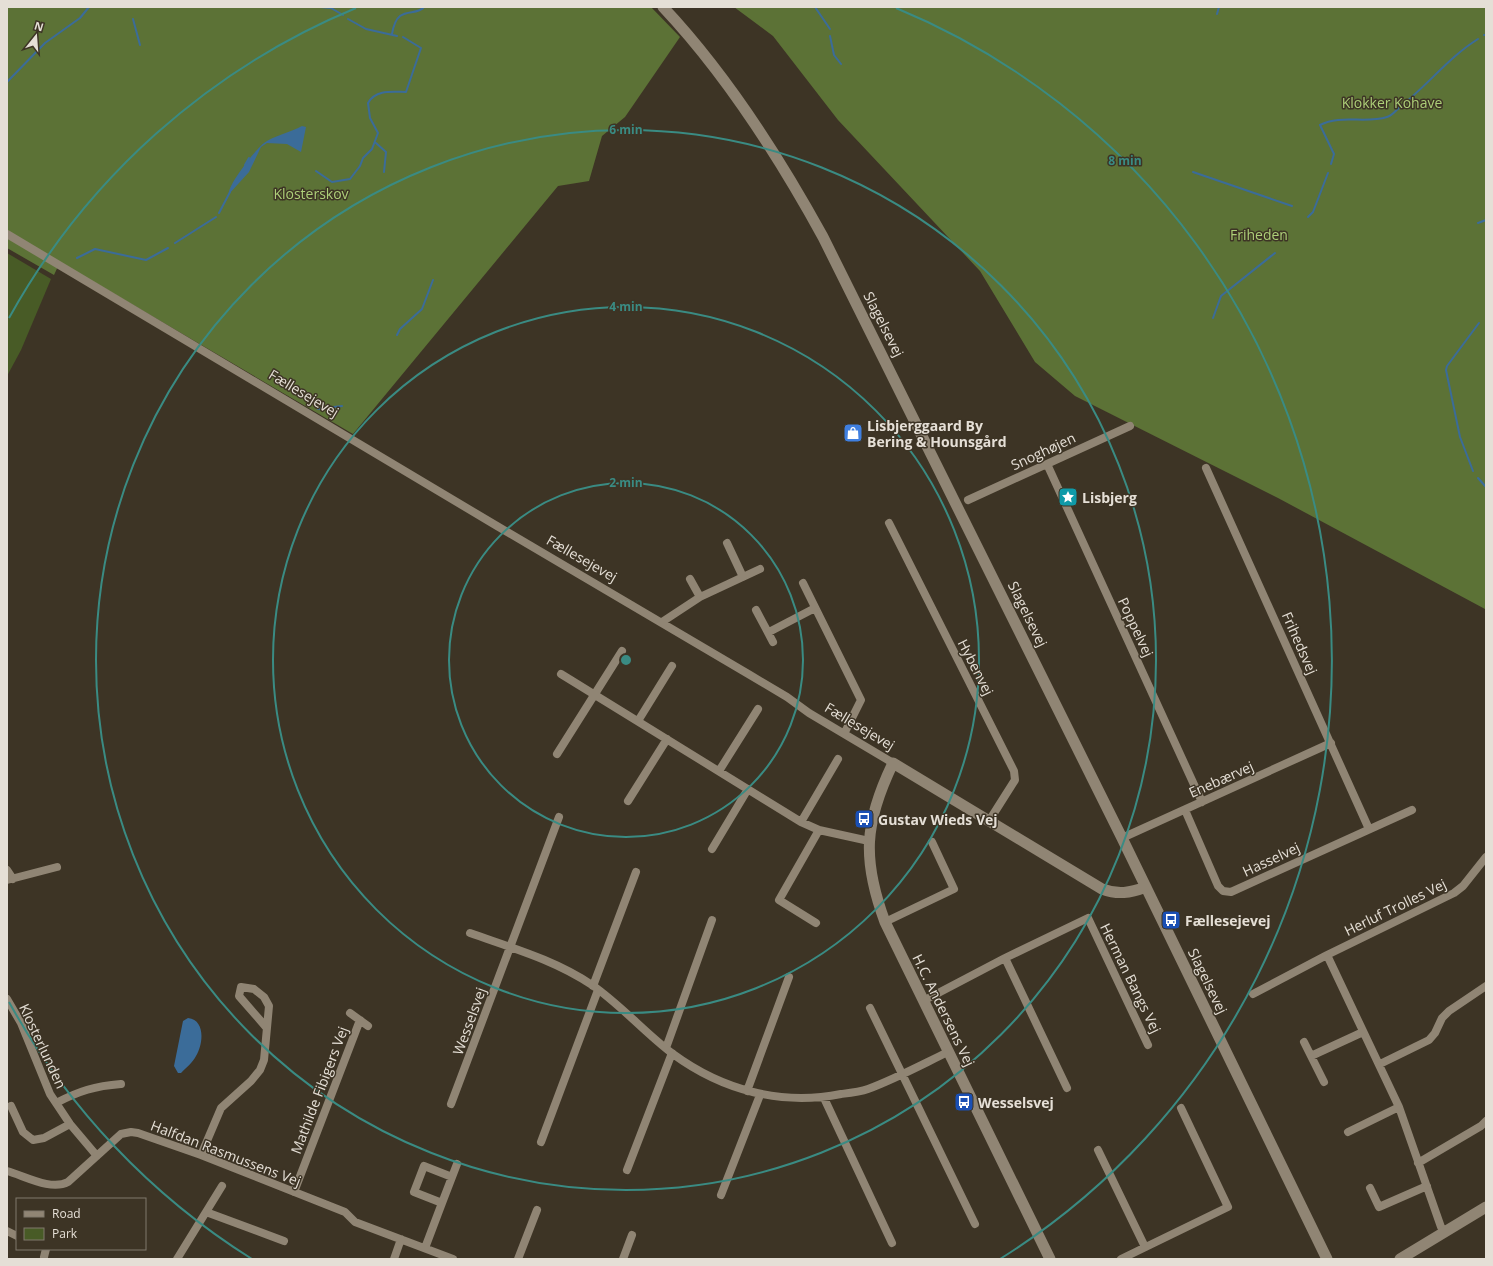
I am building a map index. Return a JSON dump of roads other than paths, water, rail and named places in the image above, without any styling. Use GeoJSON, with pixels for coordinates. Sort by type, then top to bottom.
{"type":"FeatureCollection","features":[{"type":"Feature","properties":{"kind":"street","name":"Slagelsevej"},"geometry":{"type":"LineString","coordinates":[[663,7],[710,62],[747,112],[791,179],[823,237],[1122,838],[1327,1259]]}},
{"type":"Feature","properties":{"kind":"street","name":"Fællesejevej"},"geometry":{"type":"LineString","coordinates":[[7,234],[497,526],[788,697],[809,713],[1102,889],[1121,893],[1131,893],[1146,887]]}},
{"type":"Feature","properties":{"kind":"street","name":"Snoghøjen"},"geometry":{"type":"LineString","coordinates":[[968,500],[1130,426]]}},
{"type":"Feature","properties":{"kind":"street","name":"Poppelvej"},"geometry":{"type":"LineString","coordinates":[[1047,464],[1202,802]]}},
{"type":"Feature","properties":{"kind":"street","name":"Frihedsvej"},"geometry":{"type":"LineString","coordinates":[[1206,468],[1369,829]]}},
{"type":"Feature","properties":{"kind":"street","name":"Hybenvej"},"geometry":{"type":"LineString","coordinates":[[889,523],[1014,771],[1015,780],[989,821]]}},
{"type":"Feature","properties":{"kind":"street"},"geometry":{"type":"LineString","coordinates":[[727,543],[743,577]]}},
{"type":"Feature","properties":{"kind":"street"},"geometry":{"type":"LineString","coordinates":[[662,622],[700,597],[760,569]]}},
{"type":"Feature","properties":{"kind":"street"},"geometry":{"type":"LineString","coordinates":[[690,579],[700,597]]}},
{"type":"Feature","properties":{"kind":"street"},"geometry":{"type":"LineString","coordinates":[[803,583],[861,700],[844,734]]}},
{"type":"Feature","properties":{"kind":"street"},"geometry":{"type":"LineString","coordinates":[[768,632],[816,608]]}},
{"type":"Feature","properties":{"kind":"street"},"geometry":{"type":"LineString","coordinates":[[756,610],[773,642]]}},
{"type":"Feature","properties":{"kind":"street"},"geometry":{"type":"LineString","coordinates":[[557,754],[622,651]]}},
{"type":"Feature","properties":{"kind":"street"},"geometry":{"type":"LineString","coordinates":[[638,722],[672,666]]}},
{"type":"Feature","properties":{"kind":"street"},"geometry":{"type":"LineString","coordinates":[[561,674],[801,822],[819,830],[869,841]]}},
{"type":"Feature","properties":{"kind":"street"},"geometry":{"type":"LineString","coordinates":[[719,771],[758,709]]}},
{"type":"Feature","properties":{"kind":"street"},"geometry":{"type":"LineString","coordinates":[[628,801],[667,739]]}},
{"type":"Feature","properties":{"kind":"street","name":"Enebærvej"},"geometry":{"type":"LineString","coordinates":[[1122,838],[1330,744]]}},
{"type":"Feature","properties":{"kind":"street"},"geometry":{"type":"LineString","coordinates":[[801,822],[838,759]]}},
{"type":"Feature","properties":{"kind":"street","name":"H.C. Andersens Vej"},"geometry":{"type":"LineString","coordinates":[[893,764],[878,795],[872,816],[869,841],[870,868],[874,894],[885,922],[923,1001],[1050,1259]]}},
{"type":"Feature","properties":{"kind":"street"},"geometry":{"type":"LineString","coordinates":[[712,848],[748,789]]}},
{"type":"Feature","properties":{"kind":"street","name":"Hasselvej"},"geometry":{"type":"LineString","coordinates":[[1184,810],[1218,886],[1223,890],[1231,892],[1412,810]]}},
{"type":"Feature","properties":{"kind":"street","name":"Wesselsvej"},"geometry":{"type":"LineString","coordinates":[[452,1104],[559,817]]}},
{"type":"Feature","properties":{"kind":"street"},"geometry":{"type":"LineString","coordinates":[[816,923],[779,900],[819,830]]}},
{"type":"Feature","properties":{"kind":"street"},"geometry":{"type":"LineString","coordinates":[[885,922],[954,889],[932,842]]}},
{"type":"Feature","properties":{"kind":"street","name":"Herluf Trolles Vej"},"geometry":{"type":"LineString","coordinates":[[1253,994],[1327,955],[1454,893],[1463,886],[1486,857]]}},
{"type":"Feature","properties":{"kind":"street"},"geometry":{"type":"LineString","coordinates":[[7,870],[10,880],[57,867]]}},
{"type":"Feature","properties":{"kind":"street"},"geometry":{"type":"LineString","coordinates":[[541,1142],[636,872]]}},
{"type":"Feature","properties":{"kind":"street","name":"Herman Bangs Vej"},"geometry":{"type":"LineString","coordinates":[[923,1001],[1005,958],[1088,918],[1148,1045]]}},
{"type":"Feature","properties":{"kind":"street"},"geometry":{"type":"LineString","coordinates":[[627,1170],[712,920]]}},
{"type":"Feature","properties":{"kind":"street"},"geometry":{"type":"LineString","coordinates":[[470,933],[559,965],[596,988],[669,1050],[694,1069],[712,1078],[760,1095],[798,1098],[824,1098],[866,1089],[948,1052]]}},
{"type":"Feature","properties":{"kind":"street"},"geometry":{"type":"LineString","coordinates":[[1327,955],[1363,1032],[1380,1064],[1398,1107],[1441,1227],[1446,1232]]}},
{"type":"Feature","properties":{"kind":"street"},"geometry":{"type":"LineString","coordinates":[[1005,958],[1067,1088]]}},
{"type":"Feature","properties":{"kind":"street"},"geometry":{"type":"LineString","coordinates":[[747,1091],[789,977]]}},
{"type":"Feature","properties":{"kind":"street"},"geometry":{"type":"LineString","coordinates":[[1380,1064],[1429,1040],[1435,1033],[1442,1018],[1449,1011],[1486,986]]}},
{"type":"Feature","properties":{"kind":"street"},"geometry":{"type":"LineString","coordinates":[[201,1155],[221,1108],[260,1070],[264,1060],[266,1027],[270,1017],[269,1006],[264,997],[254,989],[241,987],[239,996],[266,1027]]}},
{"type":"Feature","properties":{"kind":"street","name":"Klosterlunden"},"geometry":{"type":"LineString","coordinates":[[7,999],[21,1022],[35,1059],[56,1104],[70,1124],[97,1156]]}},
{"type":"Feature","properties":{"kind":"street"},"geometry":{"type":"LineString","coordinates":[[870,1008],[975,1224]]}},
{"type":"Feature","properties":{"kind":"street","name":"Mathilde Fibigers Vej"},"geometry":{"type":"LineString","coordinates":[[350,1013],[368,1026]]}},
{"type":"Feature","properties":{"kind":"street","name":"Mathilde Fibigers Vej"},"geometry":{"type":"LineString","coordinates":[[294,1192],[360,1020]]}},
{"type":"Feature","properties":{"kind":"street"},"geometry":{"type":"LineString","coordinates":[[1311,1056],[1363,1032]]}},
{"type":"Feature","properties":{"kind":"street"},"geometry":{"type":"LineString","coordinates":[[1304,1042],[1324,1082]]}},
{"type":"Feature","properties":{"kind":"street","name":"Klosterlunden"},"geometry":{"type":"LineString","coordinates":[[56,1104],[92,1088],[121,1084]]}},
{"type":"Feature","properties":{"kind":"street"},"geometry":{"type":"LineString","coordinates":[[721,1195],[760,1095]]}},
{"type":"Feature","properties":{"kind":"street"},"geometry":{"type":"LineString","coordinates":[[824,1098],[892,1243]]}},
{"type":"Feature","properties":{"kind":"street"},"geometry":{"type":"LineString","coordinates":[[11,1106],[23,1132],[33,1140],[44,1138],[70,1124]]}},
{"type":"Feature","properties":{"kind":"street"},"geometry":{"type":"LineString","coordinates":[[1348,1132],[1398,1107]]}},
{"type":"Feature","properties":{"kind":"street"},"geometry":{"type":"LineString","coordinates":[[1121,1259],[1228,1207],[1181,1108]]}},
{"type":"Feature","properties":{"kind":"street"},"geometry":{"type":"LineString","coordinates":[[1418,1163],[1481,1126],[1486,1121]]}},
{"type":"Feature","properties":{"kind":"street","name":"Halfdan Rasmussens Vej"},"geometry":{"type":"LineString","coordinates":[[7,1171],[53,1186],[63,1185],[121,1134],[131,1132],[201,1155],[345,1212],[355,1222],[453,1259]]}},
{"type":"Feature","properties":{"kind":"street"},"geometry":{"type":"LineString","coordinates":[[1098,1150],[1145,1247]]}},
{"type":"Feature","properties":{"kind":"street"},"geometry":{"type":"LineString","coordinates":[[425,1248],[457,1164]]}},
{"type":"Feature","properties":{"kind":"street"},"geometry":{"type":"LineString","coordinates":[[442,1203],[414,1192],[416,1185],[424,1166],[452,1177]]}},
{"type":"Feature","properties":{"kind":"street"},"geometry":{"type":"LineString","coordinates":[[176,1259],[222,1186]]}},
{"type":"Feature","properties":{"kind":"street"},"geometry":{"type":"LineString","coordinates":[[1370,1188],[1379,1207],[1427,1186]]}},
{"type":"Feature","properties":{"kind":"street"},"geometry":{"type":"LineString","coordinates":[[1400,1259],[1486,1207]]}},
{"type":"Feature","properties":{"kind":"street"},"geometry":{"type":"LineString","coordinates":[[518,1259],[537,1210]]}},
{"type":"Feature","properties":{"kind":"street"},"geometry":{"type":"LineString","coordinates":[[206,1212],[284,1241]]}},
{"type":"Feature","properties":{"kind":"street"},"geometry":{"type":"LineString","coordinates":[[7,1231],[16,1236]]}},
{"type":"Feature","properties":{"kind":"street"},"geometry":{"type":"LineString","coordinates":[[623,1259],[632,1235]]}},
{"type":"Feature","properties":{"kind":"street"},"geometry":{"type":"LineString","coordinates":[[394,1259],[401,1239]]}},
{"type":"Feature","properties":{"kind":"water"},"geometry":{"type":"Polygon","coordinates":[[[302,126],[306,127],[301,152],[287,144],[267,143],[261,147],[249,172],[229,194],[232,184],[237,176],[264,143],[272,138],[302,126]]]}},
{"type":"Feature","properties":{"kind":"water"},"geometry":{"type":"Polygon","coordinates":[[[188,1018],[198,1023],[201,1034],[200,1046],[193,1060],[181,1073],[178,1073],[174,1066],[183,1021],[188,1018]]]}},
{"type":"Feature","properties":{"kind":"waterway"},"geometry":{"type":"LineString","coordinates":[[7,82],[45,43],[80,18],[89,7]]}},
{"type":"Feature","properties":{"kind":"waterway"},"geometry":{"type":"LineString","coordinates":[[321,7],[331,8],[343,15]]}},
{"type":"Feature","properties":{"kind":"waterway"},"geometry":{"type":"LineString","coordinates":[[392,34],[394,24],[398,18],[406,13],[416,12],[424,7]]}},
{"type":"Feature","properties":{"kind":"waterway"},"geometry":{"type":"LineString","coordinates":[[815,7],[830,29]]}},
{"type":"Feature","properties":{"kind":"waterway"},"geometry":{"type":"LineString","coordinates":[[1217,14],[1219,7]]}},
{"type":"Feature","properties":{"kind":"waterway"},"geometry":{"type":"LineString","coordinates":[[133,19],[140,45]]}},
{"type":"Feature","properties":{"kind":"waterway"},"geometry":{"type":"LineString","coordinates":[[348,19],[366,29],[397,36]]}},
{"type":"Feature","properties":{"kind":"waterway"},"geometry":{"type":"LineString","coordinates":[[830,36],[834,55],[841,64]]}},
{"type":"Feature","properties":{"kind":"waterway"},"geometry":{"type":"LineString","coordinates":[[316,171],[332,182],[350,179],[360,166],[363,158],[372,149],[378,133],[370,118],[368,103],[375,95],[380,93],[406,92],[421,48],[403,37]]}},
{"type":"Feature","properties":{"kind":"waterway"},"geometry":{"type":"LineString","coordinates":[[1331,164],[1334,154],[1320,125],[1345,119],[1379,119],[1393,114],[1467,46],[1478,39]]}},
{"type":"Feature","properties":{"kind":"waterway"},"geometry":{"type":"LineString","coordinates":[[376,143],[386,152],[384,172]]}},
{"type":"Feature","properties":{"kind":"waterway"},"geometry":{"type":"LineString","coordinates":[[245,165],[249,158]]}},
{"type":"Feature","properties":{"kind":"waterway"},"geometry":{"type":"LineString","coordinates":[[1193,172],[1292,206]]}},
{"type":"Feature","properties":{"kind":"waterway"},"geometry":{"type":"LineString","coordinates":[[1308,217],[1313,212],[1328,173]]}},
{"type":"Feature","properties":{"kind":"waterway"},"geometry":{"type":"LineString","coordinates":[[219,213],[230,192]]}},
{"type":"Feature","properties":{"kind":"waterway"},"geometry":{"type":"LineString","coordinates":[[175,243],[216,217]]}},
{"type":"Feature","properties":{"kind":"waterway"},"geometry":{"type":"LineString","coordinates":[[1478,223],[1486,220]]}},
{"type":"Feature","properties":{"kind":"waterway"},"geometry":{"type":"LineString","coordinates":[[77,258],[95,249],[146,260],[168,248]]}},
{"type":"Feature","properties":{"kind":"waterway"},"geometry":{"type":"LineString","coordinates":[[1213,318],[1221,296],[1275,253]]}},
{"type":"Feature","properties":{"kind":"waterway"},"geometry":{"type":"LineString","coordinates":[[397,335],[400,329],[422,309],[433,280]]}},
{"type":"Feature","properties":{"kind":"waterway"},"geometry":{"type":"LineString","coordinates":[[1473,471],[1460,437],[1446,370],[1447,366],[1479,323]]}},
{"type":"Feature","properties":{"kind":"waterway"},"geometry":{"type":"LineString","coordinates":[[318,409],[342,406]]}},
{"type":"Feature","properties":{"kind":"waterway"},"geometry":{"type":"LineString","coordinates":[[1478,478],[1486,487]]}},
{"type":"Feature","properties":{"kind":"place","name":"Lisbjerggaard By Bering & Hounsgård"},"geometry":{"type":"Point","coordinates":[853,433]}},
{"type":"Feature","properties":{"kind":"place","name":"Lisbjerg"},"geometry":{"type":"Point","coordinates":[1068,497]}},
{"type":"Feature","properties":{"kind":"place","name":"Gustav Wieds Vej"},"geometry":{"type":"Point","coordinates":[864,819]}},
{"type":"Feature","properties":{"kind":"place","name":"Fællesejevej"},"geometry":{"type":"Point","coordinates":[1171,920]}},
{"type":"Feature","properties":{"kind":"place","name":"Wesselsvej"},"geometry":{"type":"Point","coordinates":[964,1102]}},
{"type":"Feature","properties":{"kind":"park label","name":"Klokker Kohave"},"geometry":{"type":"Point","coordinates":[1392,102]}},
{"type":"Feature","properties":{"kind":"park label","name":"Klosterskov"},"geometry":{"type":"Point","coordinates":[311,193]}},
{"type":"Feature","properties":{"kind":"park label","name":"Friheden"},"geometry":{"type":"Point","coordinates":[1259,234]}}]}
